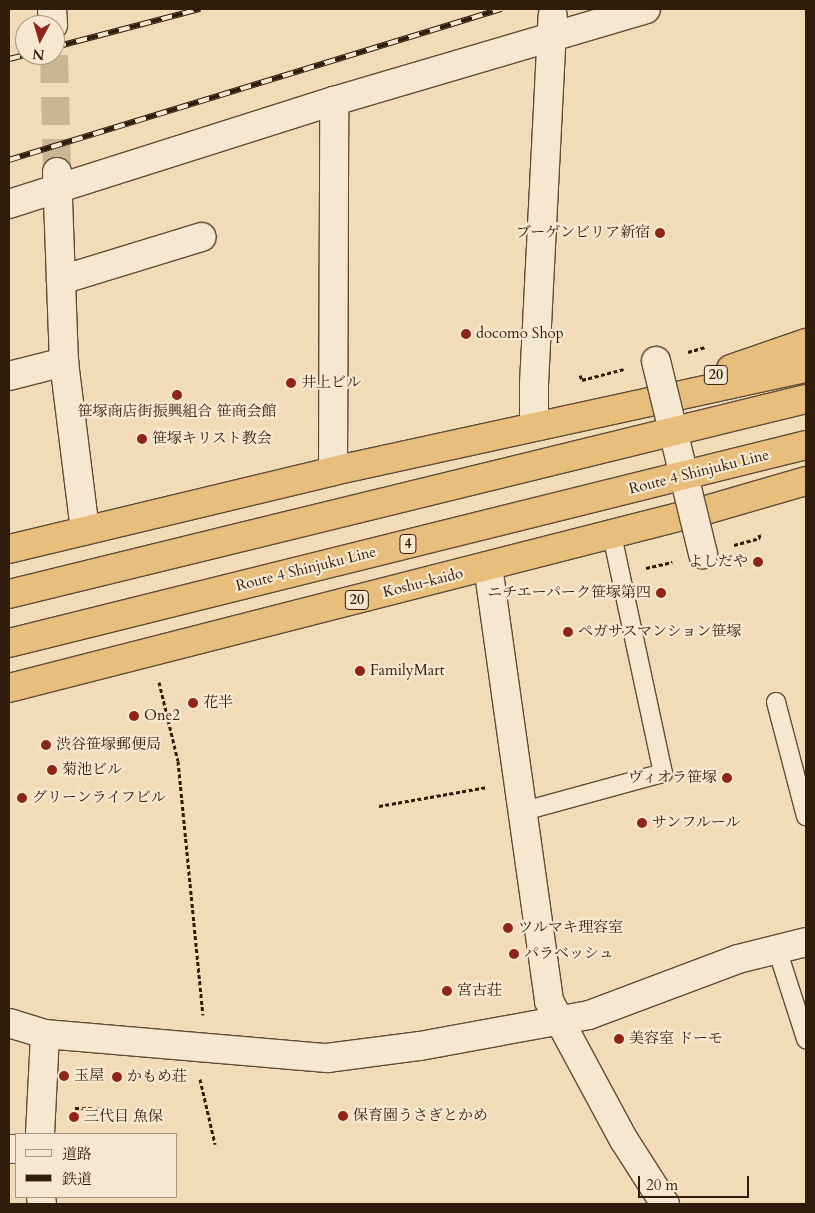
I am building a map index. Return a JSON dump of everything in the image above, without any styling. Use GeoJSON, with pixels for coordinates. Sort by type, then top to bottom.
{"type":"FeatureCollection","features":[{"type":"Feature","properties":{"kind":"highway","name":"20"},"geometry":{"type":"LineString","coordinates":[[625,406],[806,343]]}},
{"type":"Feature","properties":{"kind":"highway","name":"20"},"geometry":{"type":"LineString","coordinates":[[9,549],[333,471],[806,368]]}},
{"type":"Feature","properties":{"kind":"highway"},"geometry":{"type":"LineString","coordinates":[[9,594],[806,399]]}},
{"type":"Feature","properties":{"kind":"highway","name":"Route 4 Shinjuku Line"},"geometry":{"type":"LineString","coordinates":[[9,643],[806,446]]}},
{"type":"Feature","properties":{"kind":"highway","name":"Koshu-kaido"},"geometry":{"type":"LineString","coordinates":[[9,688],[612,535],[806,481]]}},
{"type":"Feature","properties":{"kind":"highway"},"geometry":{"type":"LineString","coordinates":[[706,510],[806,490]]}},
{"type":"Feature","properties":{"kind":"street"},"geometry":{"type":"LineString","coordinates":[[9,204],[57,179],[334,101],[552,26],[646,9]]}},
{"type":"Feature","properties":{"kind":"street"},"geometry":{"type":"LineString","coordinates":[[534,426],[552,26]]}},
{"type":"Feature","properties":{"kind":"street"},"geometry":{"type":"LineString","coordinates":[[333,471],[334,101]]}},
{"type":"Feature","properties":{"kind":"street"},"geometry":{"type":"LineString","coordinates":[[57,179],[64,362],[85,531]]}},
{"type":"Feature","properties":{"kind":"street"},"geometry":{"type":"LineString","coordinates":[[61,280],[202,237]]}},
{"type":"Feature","properties":{"kind":"street"},"geometry":{"type":"LineString","coordinates":[[656,361],[703,554]]}},
{"type":"Feature","properties":{"kind":"street"},"geometry":{"type":"LineString","coordinates":[[9,376],[64,362]]}},
{"type":"Feature","properties":{"kind":"street"},"geometry":{"type":"LineString","coordinates":[[488,566],[524,811],[549,1001],[624,1140],[663,1204]]}},
{"type":"Feature","properties":{"kind":"street"},"geometry":{"type":"LineString","coordinates":[[9,1023],[45,1034],[327,1058],[420,1046],[588,1015],[738,959],[806,942]]}},
{"type":"Feature","properties":{"kind":"street"},"geometry":{"type":"LineString","coordinates":[[41,1121],[45,1034]]}},
{"type":"Feature","properties":{"kind":"lane"},"geometry":{"type":"LineString","coordinates":[[524,811],[663,773],[612,535]]}},
{"type":"Feature","properties":{"kind":"lane"},"geometry":{"type":"LineString","coordinates":[[776,702],[806,816]]}},
{"type":"Feature","properties":{"kind":"lane"},"geometry":{"type":"LineString","coordinates":[[777,949],[806,1039]]}},
{"type":"Feature","properties":{"kind":"path"},"geometry":{"type":"LineString","coordinates":[[153,652],[178,761],[200,1048],[215,1144]]}},
{"type":"Feature","properties":{"kind":"path"},"geometry":{"type":"LineString","coordinates":[[379,806],[519,781]]}},
{"type":"Feature","properties":{"kind":"path"},"geometry":{"type":"LineString","coordinates":[[41,1121],[114,1109]]}},
{"type":"Feature","properties":{"kind":"tunnel"},"geometry":{"type":"LineString","coordinates":[[54,65],[57,170]]}},
{"type":"Feature","properties":{"kind":"railway"},"geometry":{"type":"LineString","coordinates":[[65,44],[200,9]]}},
{"type":"Feature","properties":{"kind":"railway"},"geometry":{"type":"LineString","coordinates":[[9,160],[501,9]]}},
{"type":"Feature","properties":{"kind":"railway"},"geometry":{"type":"LineString","coordinates":[[9,59],[15,58]]}},
{"type":"Feature","properties":{"kind":"place","name":"ブーゲンビリア新宿"},"geometry":{"type":"Point","coordinates":[660,233]}},
{"type":"Feature","properties":{"kind":"place","name":"docomo Shop"},"geometry":{"type":"Point","coordinates":[466,334]}},
{"type":"Feature","properties":{"kind":"place","name":"井上ビル"},"geometry":{"type":"Point","coordinates":[291,383]}},
{"type":"Feature","properties":{"kind":"place","name":"笹塚商店街振興組合 笹商会館"},"geometry":{"type":"Point","coordinates":[177,395]}},
{"type":"Feature","properties":{"kind":"place","name":"笹塚キリスト教会"},"geometry":{"type":"Point","coordinates":[142,439]}},
{"type":"Feature","properties":{"kind":"place","name":"よしだや"},"geometry":{"type":"Point","coordinates":[758,562]}},
{"type":"Feature","properties":{"kind":"place","name":"ニチエーパーク笹塚第四"},"geometry":{"type":"Point","coordinates":[661,593]}},
{"type":"Feature","properties":{"kind":"place","name":"ペガサスマンション笹塚"},"geometry":{"type":"Point","coordinates":[568,632]}},
{"type":"Feature","properties":{"kind":"place","name":"FamilyMart"},"geometry":{"type":"Point","coordinates":[360,671]}},
{"type":"Feature","properties":{"kind":"place","name":"花半"},"geometry":{"type":"Point","coordinates":[193,703]}},
{"type":"Feature","properties":{"kind":"place","name":"One2"},"geometry":{"type":"Point","coordinates":[134,716]}},
{"type":"Feature","properties":{"kind":"place","name":"渋谷笹塚郵便局"},"geometry":{"type":"Point","coordinates":[46,745]}},
{"type":"Feature","properties":{"kind":"place","name":"菊池ビル"},"geometry":{"type":"Point","coordinates":[52,770]}},
{"type":"Feature","properties":{"kind":"place","name":"ヴィオラ笹塚"},"geometry":{"type":"Point","coordinates":[727,778]}},
{"type":"Feature","properties":{"kind":"place","name":"グリーンライフビル"},"geometry":{"type":"Point","coordinates":[22,798]}},
{"type":"Feature","properties":{"kind":"place","name":"サンフルール"},"geometry":{"type":"Point","coordinates":[642,823]}},
{"type":"Feature","properties":{"kind":"place","name":"ツルマキ理容室"},"geometry":{"type":"Point","coordinates":[508,928]}},
{"type":"Feature","properties":{"kind":"place","name":"パラベッシュ"},"geometry":{"type":"Point","coordinates":[514,954]}},
{"type":"Feature","properties":{"kind":"place","name":"宮古荘"},"geometry":{"type":"Point","coordinates":[447,991]}},
{"type":"Feature","properties":{"kind":"place","name":"美容室 ドーモ"},"geometry":{"type":"Point","coordinates":[619,1039]}},
{"type":"Feature","properties":{"kind":"place","name":"玉屋"},"geometry":{"type":"Point","coordinates":[64,1076]}},
{"type":"Feature","properties":{"kind":"place","name":"かもめ荘"},"geometry":{"type":"Point","coordinates":[117,1077]}},
{"type":"Feature","properties":{"kind":"place","name":"保育園うさぎとかめ"},"geometry":{"type":"Point","coordinates":[343,1116]}},
{"type":"Feature","properties":{"kind":"place","name":"三代目 魚保"},"geometry":{"type":"Point","coordinates":[74,1117]}}]}
